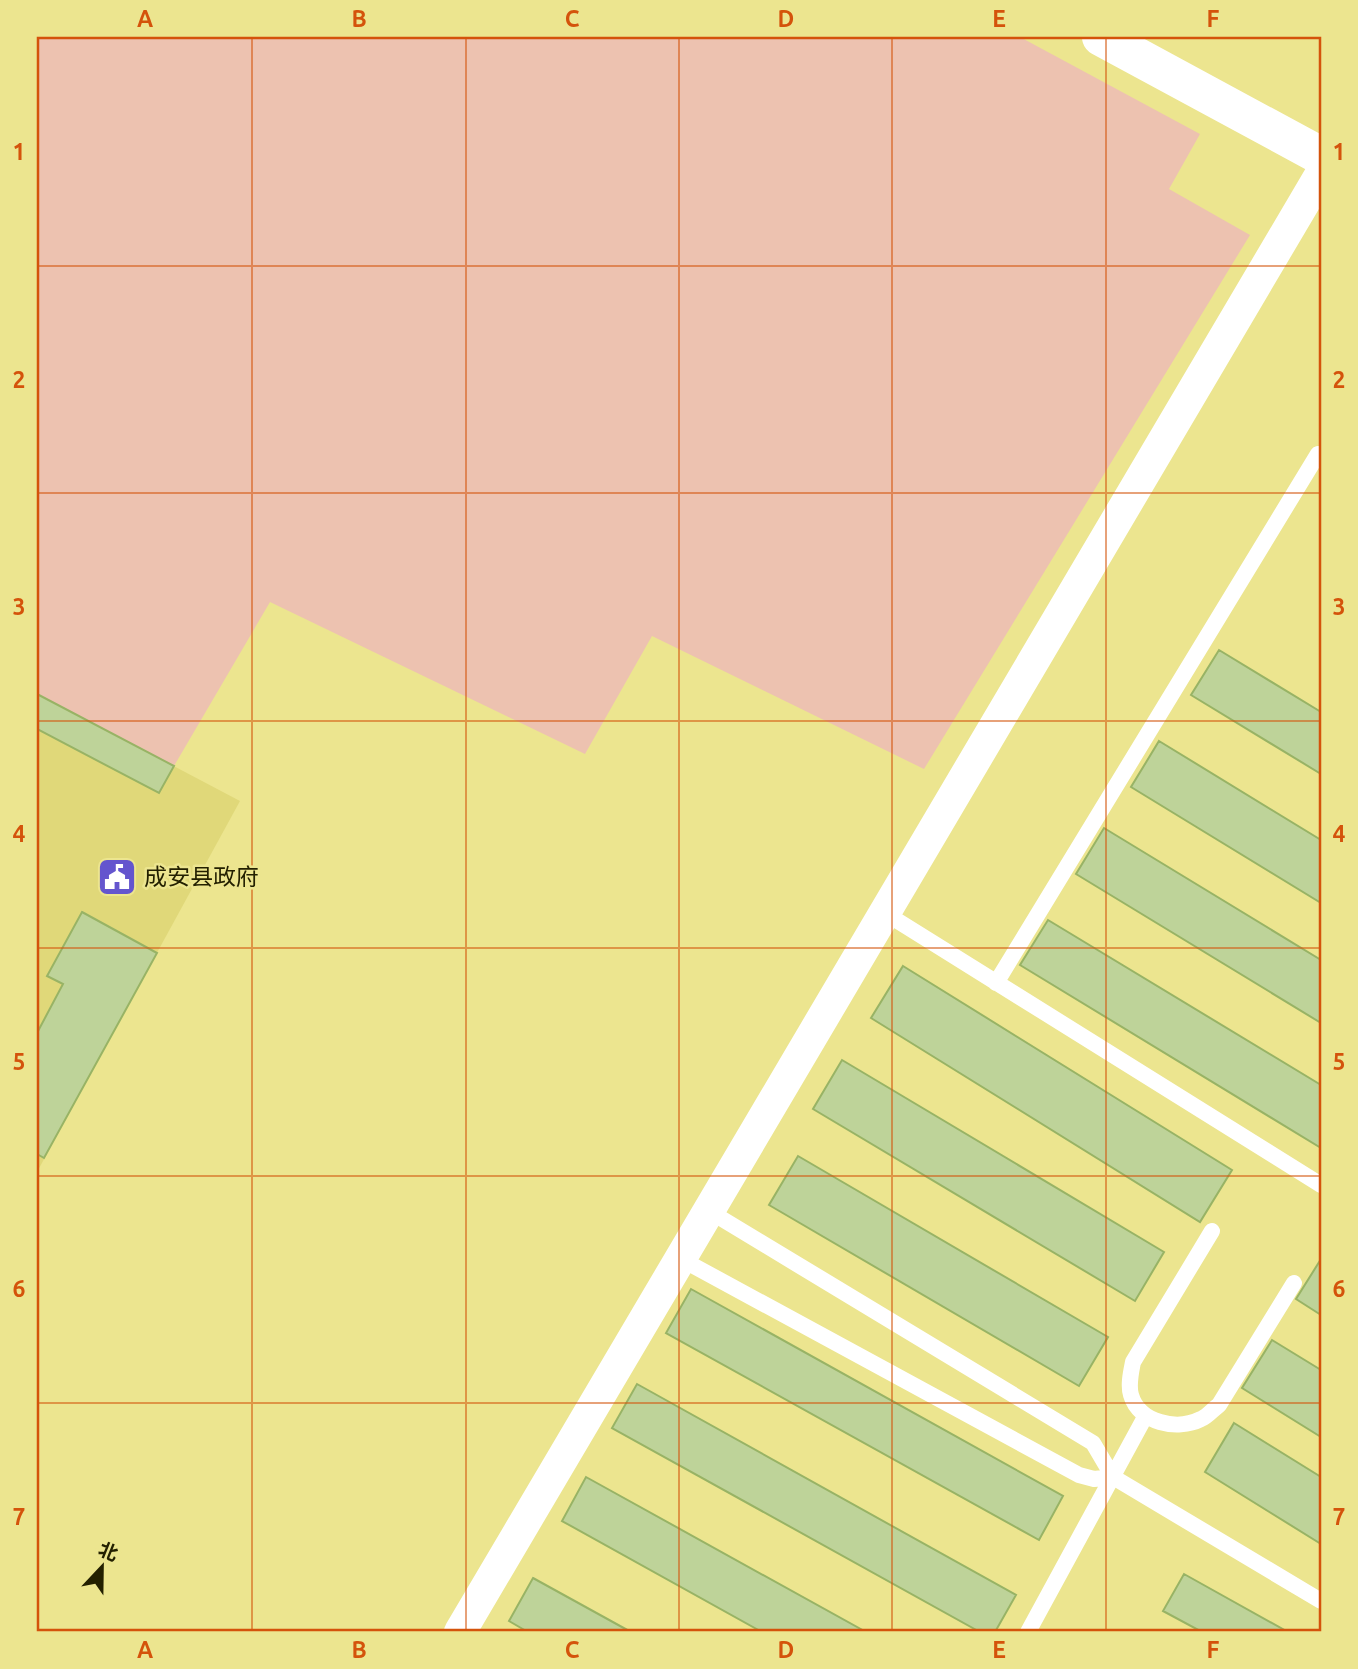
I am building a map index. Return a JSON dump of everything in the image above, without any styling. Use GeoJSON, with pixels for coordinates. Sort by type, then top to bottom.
{"type":"FeatureCollection","features":[{"type":"Feature","properties":{"kind":"street"},"geometry":{"type":"LineString","coordinates":[[1101,37],[1321,156]]}},
{"type":"Feature","properties":{"kind":"street"},"geometry":{"type":"LineString","coordinates":[[460,1632],[1321,174]]}},
{"type":"Feature","properties":{"kind":"lane"},"geometry":{"type":"LineString","coordinates":[[996,983],[1318,454],[1321,456]]}},
{"type":"Feature","properties":{"kind":"lane"},"geometry":{"type":"LineString","coordinates":[[885,914],[1321,1185]]}},
{"type":"Feature","properties":{"kind":"lane"},"geometry":{"type":"LineString","coordinates":[[709,1211],[1093,1443],[1112,1477],[1321,1601]]}},
{"type":"Feature","properties":{"kind":"lane"},"geometry":{"type":"LineString","coordinates":[[1212,1231],[1133,1362],[1130,1394],[1145,1417],[1163,1424],[1184,1423],[1201,1419],[1219,1405],[1294,1283]]}},
{"type":"Feature","properties":{"kind":"lane"},"geometry":{"type":"LineString","coordinates":[[681,1259],[1079,1475],[1094,1479],[1112,1477]]}},
{"type":"Feature","properties":{"kind":"lane"},"geometry":{"type":"LineString","coordinates":[[1028,1632],[1145,1417]]}},
{"type":"Feature","properties":{"kind":"shaded area"},"geometry":{"type":"Polygon","coordinates":[[[37,37],[1020,37],[1200,134],[1169,189],[1250,235],[924,769],[652,636],[585,754],[270,602],[174,766],[37,694],[37,37]]]}},
{"type":"Feature","properties":{"kind":"shaded area","name":"成安县政府"},"geometry":{"type":"Polygon","coordinates":[[[37,694],[240,801],[37,1172],[37,694]]]}},
{"type":"Feature","properties":{"kind":"building"},"geometry":{"type":"Polygon","coordinates":[[[1219,650],[1321,712],[1321,774],[1191,695],[1219,650]]]}},
{"type":"Feature","properties":{"kind":"building"},"geometry":{"type":"Polygon","coordinates":[[[37,694],[174,766],[159,793],[37,729],[37,694]]]}},
{"type":"Feature","properties":{"kind":"building"},"geometry":{"type":"Polygon","coordinates":[[[1159,741],[1321,840],[1321,903],[1131,787],[1159,741]]]}},
{"type":"Feature","properties":{"kind":"building"},"geometry":{"type":"Polygon","coordinates":[[[1104,828],[1321,960],[1321,1023],[1076,874],[1104,828]]]}},
{"type":"Feature","properties":{"kind":"building"},"geometry":{"type":"Polygon","coordinates":[[[82,912],[157,953],[44,1158],[37,1154],[37,1033],[63,984],[47,976],[82,912]]]}},
{"type":"Feature","properties":{"kind":"building"},"geometry":{"type":"Polygon","coordinates":[[[1048,920],[1321,1085],[1321,1148],[1020,965],[1048,920]]]}},
{"type":"Feature","properties":{"kind":"building"},"geometry":{"type":"Polygon","coordinates":[[[903,966],[1232,1170],[1200,1222],[871,1018],[903,966]]]}},
{"type":"Feature","properties":{"kind":"building"},"geometry":{"type":"Polygon","coordinates":[[[842,1060],[1164,1252],[1135,1301],[813,1109],[842,1060]]]}},
{"type":"Feature","properties":{"kind":"building"},"geometry":{"type":"Polygon","coordinates":[[[798,1156],[1108,1337],[1079,1386],[769,1205],[798,1156]]]}},
{"type":"Feature","properties":{"kind":"building"},"geometry":{"type":"Polygon","coordinates":[[[1321,1259],[1321,1315],[1296,1299],[1321,1259]]]}},
{"type":"Feature","properties":{"kind":"building"},"geometry":{"type":"Polygon","coordinates":[[[691,1289],[1063,1496],[1039,1540],[666,1333],[691,1289]]]}},
{"type":"Feature","properties":{"kind":"building"},"geometry":{"type":"Polygon","coordinates":[[[1272,1340],[1321,1370],[1321,1437],[1242,1388],[1272,1340]]]}},
{"type":"Feature","properties":{"kind":"building"},"geometry":{"type":"Polygon","coordinates":[[[637,1384],[1016,1595],[995,1632],[980,1632],[612,1428],[637,1384]]]}},
{"type":"Feature","properties":{"kind":"building"},"geometry":{"type":"Polygon","coordinates":[[[1234,1423],[1321,1477],[1321,1544],[1205,1472],[1234,1423]]]}},
{"type":"Feature","properties":{"kind":"building"},"geometry":{"type":"Polygon","coordinates":[[[586,1477],[866,1632],[762,1632],[562,1521],[586,1477]]]}},
{"type":"Feature","properties":{"kind":"building"},"geometry":{"type":"Polygon","coordinates":[[[1184,1574],[1288,1632],[1202,1632],[1163,1611],[1184,1574]]]}},
{"type":"Feature","properties":{"kind":"building"},"geometry":{"type":"Polygon","coordinates":[[[533,1578],[631,1632],[528,1632],[509,1621],[533,1578]]]}},
{"type":"Feature","properties":{"kind":"place","name":"成安县政府"},"geometry":{"type":"Point","coordinates":[117,877]}}]}
